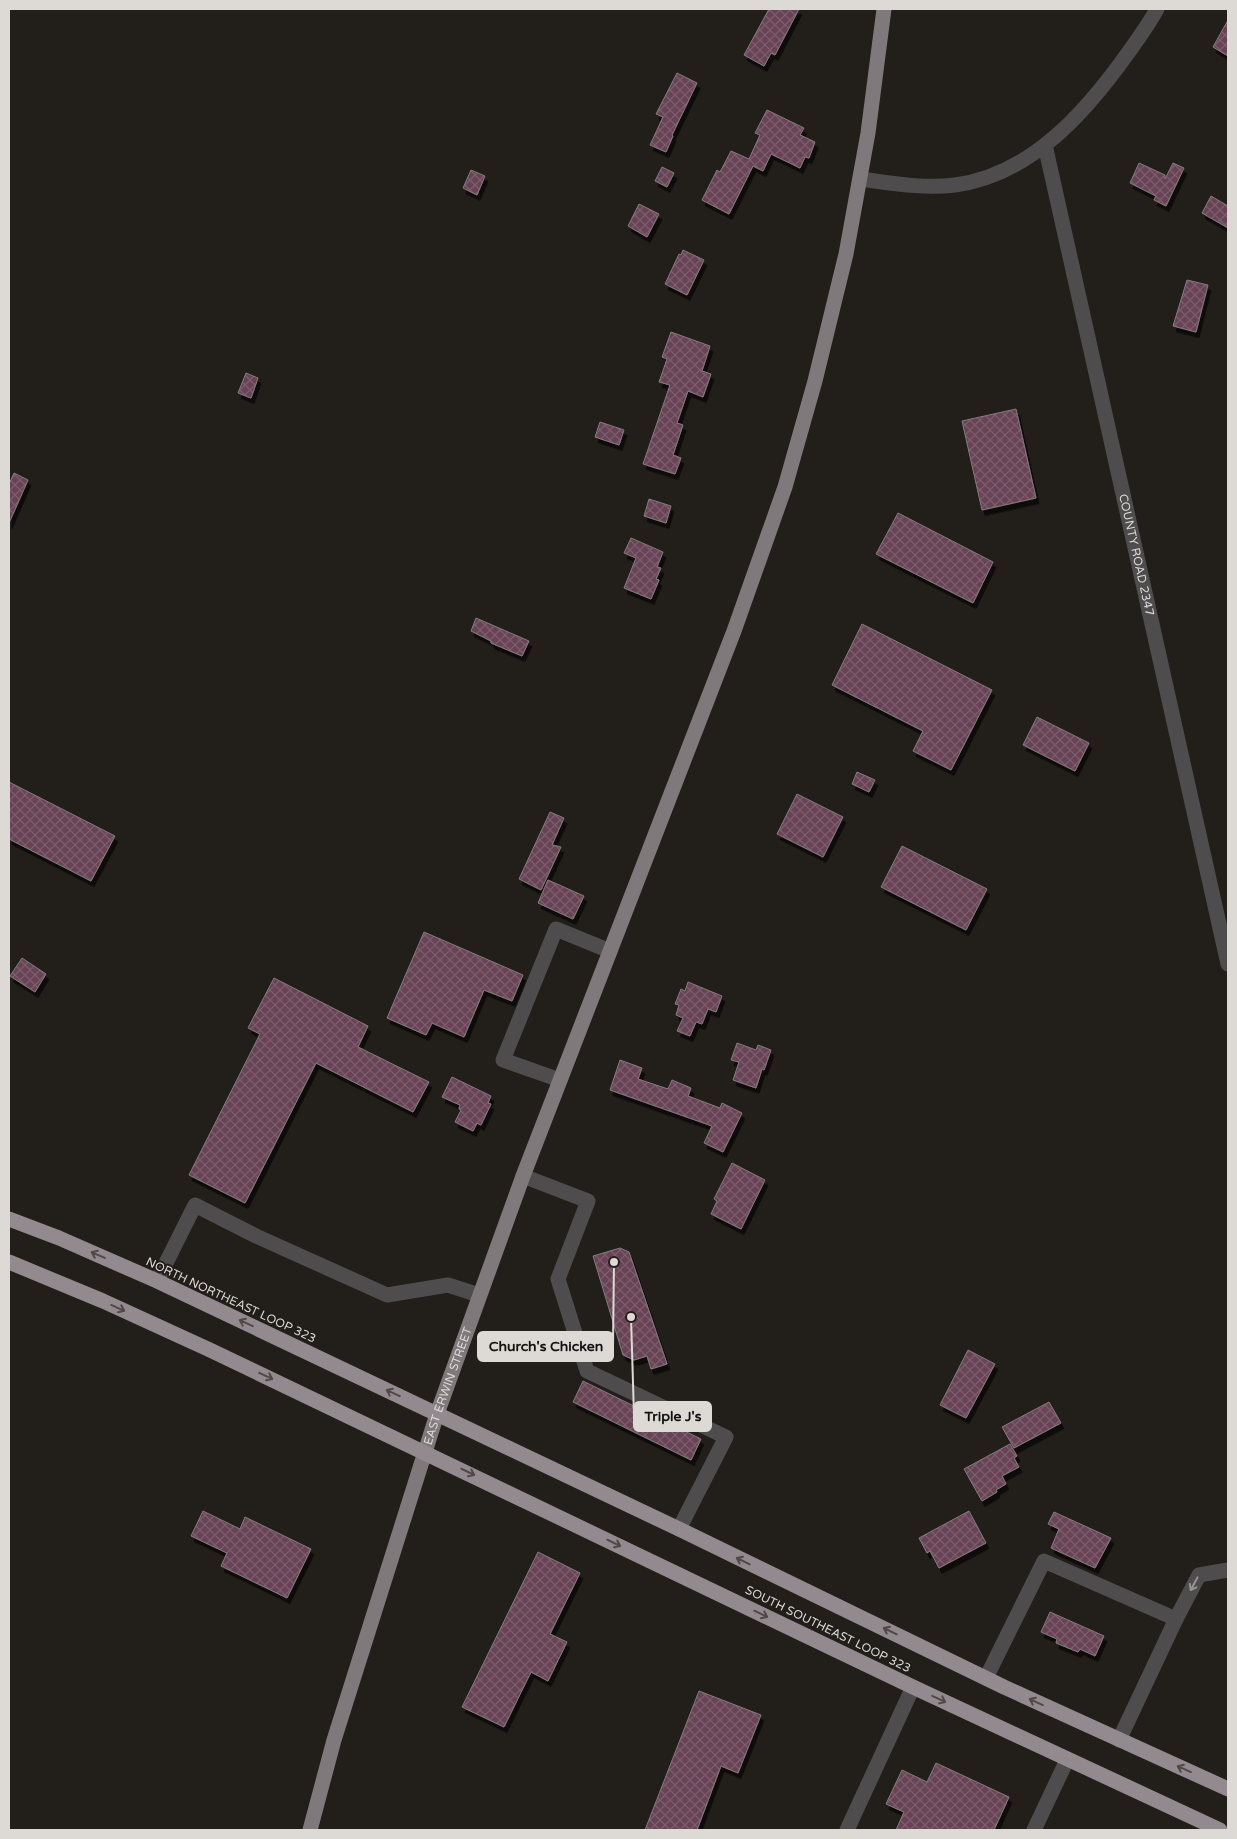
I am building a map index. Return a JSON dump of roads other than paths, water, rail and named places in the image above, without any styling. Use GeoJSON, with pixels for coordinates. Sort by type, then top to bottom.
{"type":"FeatureCollection","features":[{"type":"Feature","properties":{"kind":"highway","name":"NORTH NORTHEAST LOOP 323"},"geometry":{"type":"LineString","coordinates":[[9,1219],[59,1238],[157,1281],[437,1414]]}},
{"type":"Feature","properties":{"kind":"highway"},"geometry":{"type":"LineString","coordinates":[[9,1262],[157,1325],[424,1451]]}},
{"type":"Feature","properties":{"kind":"highway","name":"SOUTH SOUTHEAST LOOP 323"},"geometry":{"type":"LineString","coordinates":[[437,1414],[986,1678],[1228,1790]]}},
{"type":"Feature","properties":{"kind":"highway","name":"SOUTH SOUTHEAST LOOP 323"},"geometry":{"type":"LineString","coordinates":[[424,1451],[913,1687],[1220,1830]]}},
{"type":"Feature","properties":{"kind":"main road","name":"EAST ERWIN STREET"},"geometry":{"type":"LineString","coordinates":[[310,1830],[334,1740],[424,1451],[479,1295],[523,1176],[734,631],[785,487],[825,341],[846,254],[873,101],[884,9]]}},
{"type":"Feature","properties":{"kind":"street"},"geometry":{"type":"LineString","coordinates":[[860,179],[921,186],[947,185],[972,182],[1006,169],[1045,145],[1076,118],[1120,64],[1157,9]]}},
{"type":"Feature","properties":{"kind":"street","name":"COUNTY ROAD 2347"},"geometry":{"type":"LineString","coordinates":[[1045,145],[1228,964]]}},
{"type":"Feature","properties":{"kind":"street"},"geometry":{"type":"LineString","coordinates":[[560,1080],[502,1060],[556,929],[610,951]]}},
{"type":"Feature","properties":{"kind":"street"},"geometry":{"type":"LineString","coordinates":[[523,1176],[588,1201],[558,1279],[587,1371],[726,1437],[679,1529]]}},
{"type":"Feature","properties":{"kind":"street"},"geometry":{"type":"LineString","coordinates":[[157,1281],[195,1205],[256,1236],[387,1295],[448,1285],[479,1295]]}},
{"type":"Feature","properties":{"kind":"street"},"geometry":{"type":"LineString","coordinates":[[986,1678],[1044,1561],[1176,1619]]}},
{"type":"Feature","properties":{"kind":"street"},"geometry":{"type":"LineString","coordinates":[[1120,1740],[1176,1619],[1199,1575],[1228,1570]]}},
{"type":"Feature","properties":{"kind":"street"},"geometry":{"type":"LineString","coordinates":[[847,1830],[913,1687]]}},
{"type":"Feature","properties":{"kind":"street"},"geometry":{"type":"LineString","coordinates":[[1034,1830],[1067,1760]]}},
{"type":"Feature","properties":{"kind":"place","name":"Church's Chicken"},"geometry":{"type":"Point","coordinates":[614,1262]}},
{"type":"Feature","properties":{"kind":"place","name":"Triple J's"},"geometry":{"type":"Point","coordinates":[631,1317]}}]}
